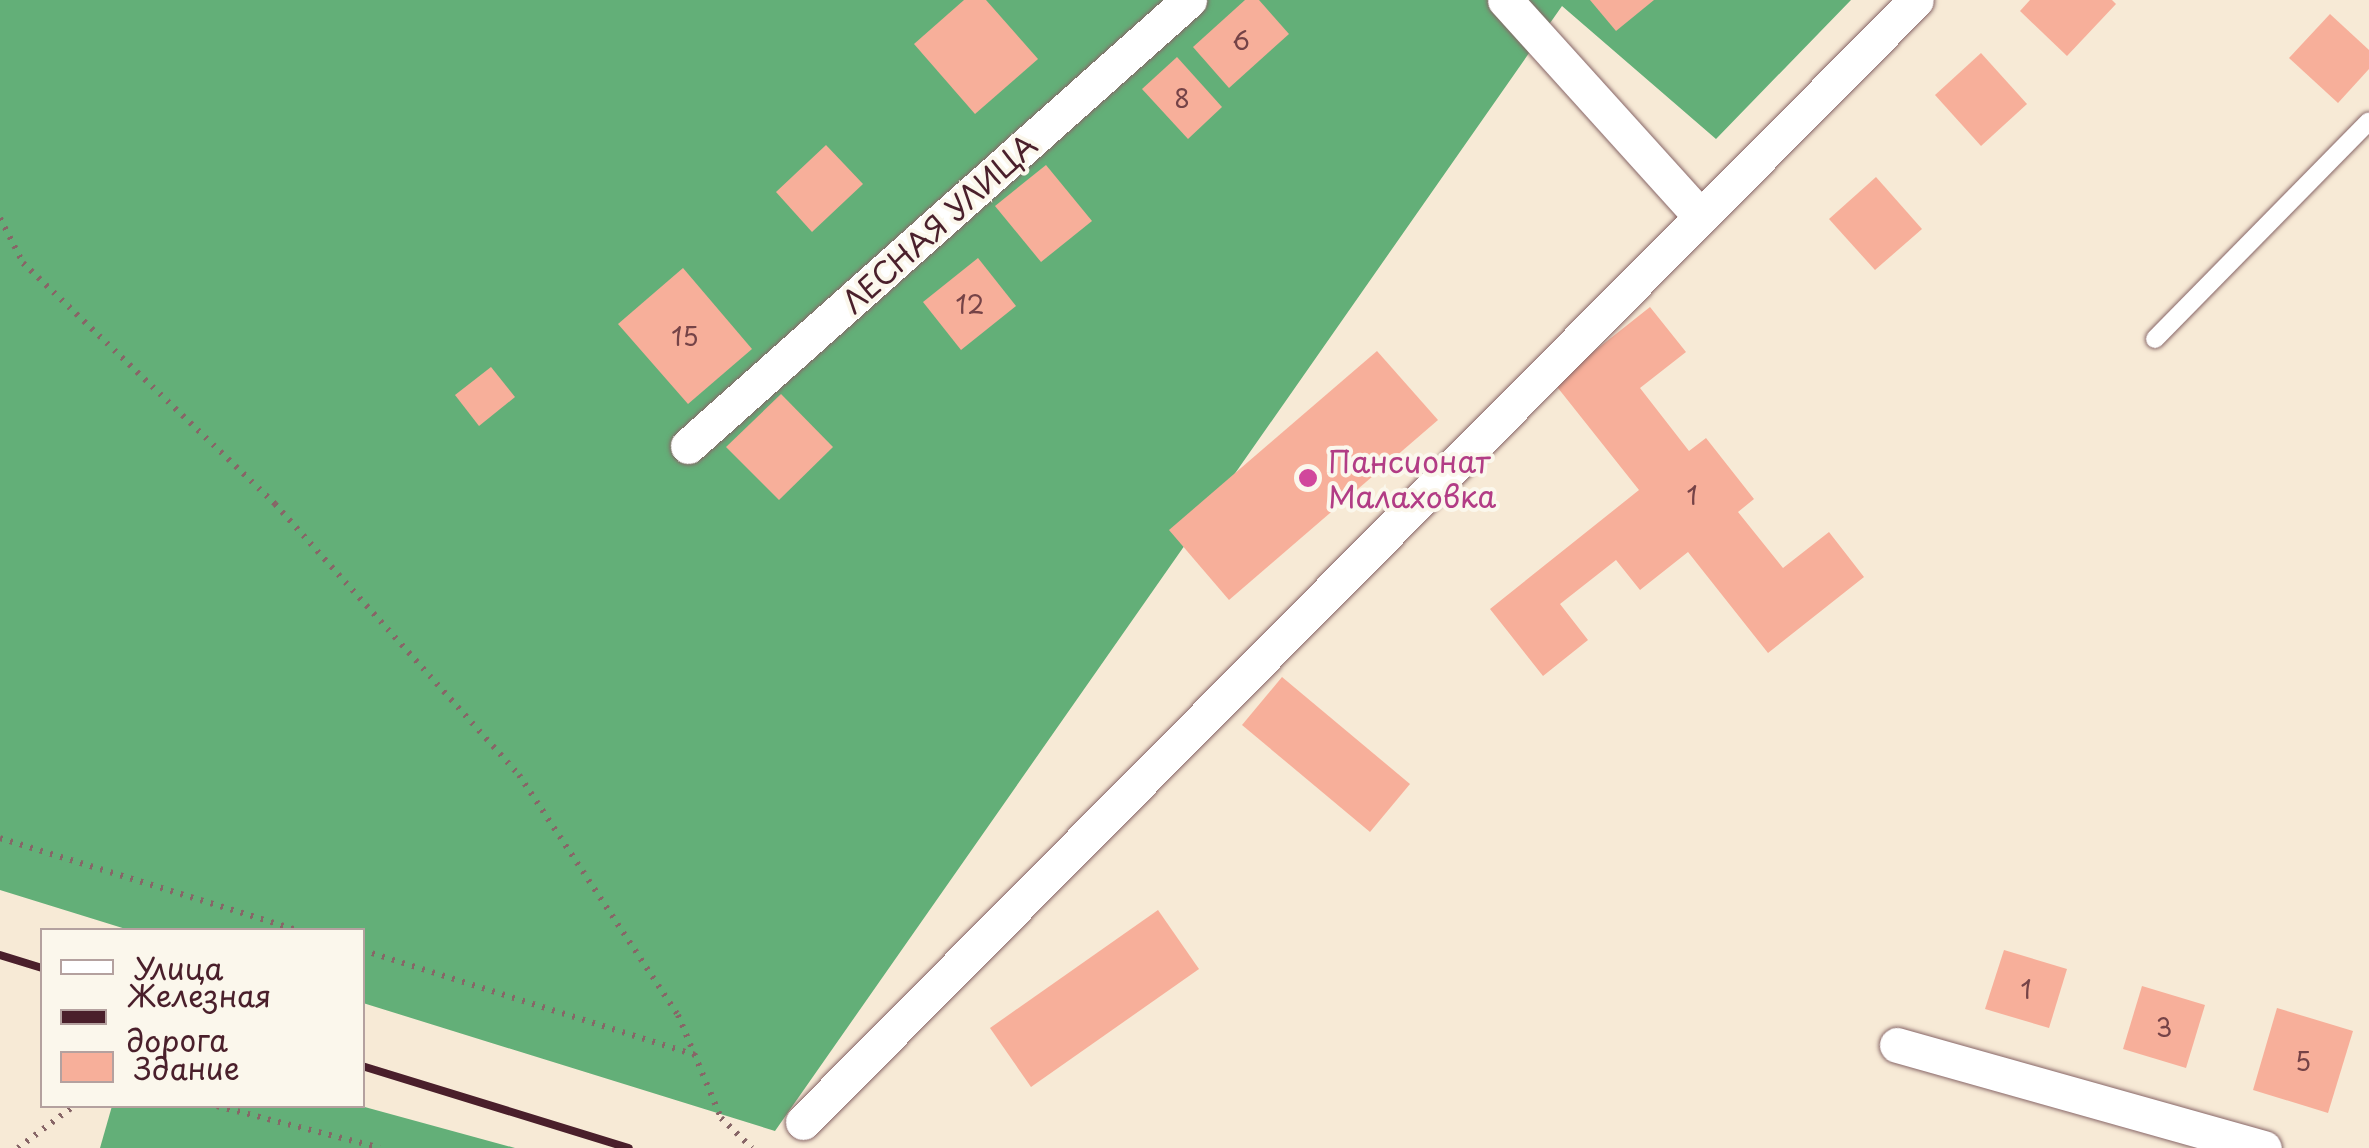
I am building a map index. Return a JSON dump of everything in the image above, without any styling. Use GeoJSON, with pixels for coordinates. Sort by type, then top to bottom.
{"type":"FeatureCollection","features":[{"type":"Feature","properties":{"kind":"street","name":"ЛЕСНАЯ УЛИЦА"},"geometry":{"type":"LineString","coordinates":[[688,446],[1189,0]]}},
{"type":"Feature","properties":{"kind":"street"},"geometry":{"type":"LineString","coordinates":[[1505,0],[1701,217]]}},
{"type":"Feature","properties":{"kind":"street"},"geometry":{"type":"LineString","coordinates":[[803,1122],[1916,0]]}},
{"type":"Feature","properties":{"kind":"street"},"geometry":{"type":"LineString","coordinates":[[1897,1044],[2264,1148]]}},
{"type":"Feature","properties":{"kind":"lane"},"geometry":{"type":"LineString","coordinates":[[2155,339],[2369,120]]}},
{"type":"Feature","properties":{"kind":"path"},"geometry":{"type":"LineString","coordinates":[[0,218],[23,262],[274,504],[519,775],[678,1016],[721,1118],[752,1148]]}},
{"type":"Feature","properties":{"kind":"path"},"geometry":{"type":"LineString","coordinates":[[0,838],[292,928]]}},
{"type":"Feature","properties":{"kind":"path"},"geometry":{"type":"LineString","coordinates":[[365,951],[695,1055]]}},
{"type":"Feature","properties":{"kind":"path"},"geometry":{"type":"LineString","coordinates":[[18,1148],[71,1108]]}},
{"type":"Feature","properties":{"kind":"path"},"geometry":{"type":"LineString","coordinates":[[225,1108],[380,1148]]}},
{"type":"Feature","properties":{"kind":"green space"},"geometry":{"type":"Polygon","coordinates":[[[0,0],[1851,0],[1716,139],[1562,6],[775,1131],[365,1004],[365,928],[123,928],[0,890],[0,0]]]}},
{"type":"Feature","properties":{"kind":"green space"},"geometry":{"type":"Polygon","coordinates":[[[365,1107],[515,1148],[100,1148],[111,1108],[365,1107]]]}},
{"type":"Feature","properties":{"kind":"building"},"geometry":{"type":"Polygon","coordinates":[[[964,0],[986,0],[1038,59],[975,114],[914,44],[964,0]]]}},
{"type":"Feature","properties":{"kind":"building"},"geometry":{"type":"Polygon","coordinates":[[[1245,0],[1259,0],[1289,34],[1229,88],[1193,47],[1245,0]]]}},
{"type":"Feature","properties":{"kind":"building"},"geometry":{"type":"Polygon","coordinates":[[[1590,0],[1654,0],[1616,31],[1590,0]]]}},
{"type":"Feature","properties":{"kind":"building"},"geometry":{"type":"Polygon","coordinates":[[[2030,0],[2112,0],[2116,4],[2067,56],[2020,11],[2030,0]]]}},
{"type":"Feature","properties":{"kind":"building"},"geometry":{"type":"Polygon","coordinates":[[[2330,14],[2369,50],[2369,69],[2338,103],[2289,58],[2330,14]]]}},
{"type":"Feature","properties":{"kind":"building"},"geometry":{"type":"Polygon","coordinates":[[[1981,53],[2027,104],[1981,146],[1935,95],[1981,53]]]}},
{"type":"Feature","properties":{"kind":"building"},"geometry":{"type":"Polygon","coordinates":[[[1177,57],[1222,107],[1188,139],[1142,89],[1177,57]]]}},
{"type":"Feature","properties":{"kind":"building"},"geometry":{"type":"Polygon","coordinates":[[[826,145],[863,184],[812,232],[776,192],[826,145]]]}},
{"type":"Feature","properties":{"kind":"building"},"geometry":{"type":"Polygon","coordinates":[[[1046,165],[1092,221],[1041,262],[995,206],[1046,165]]]}},
{"type":"Feature","properties":{"kind":"building"},"geometry":{"type":"Polygon","coordinates":[[[1876,177],[1922,229],[1875,270],[1829,219],[1876,177]]]}},
{"type":"Feature","properties":{"kind":"building"},"geometry":{"type":"Polygon","coordinates":[[[978,258],[1016,306],[961,350],[923,302],[978,258]]]}},
{"type":"Feature","properties":{"kind":"building"},"geometry":{"type":"Polygon","coordinates":[[[683,268],[752,349],[688,404],[618,324],[683,268]]]}},
{"type":"Feature","properties":{"kind":"building"},"geometry":{"type":"Polygon","coordinates":[[[1650,307],[1686,352],[1640,388],[1689,451],[1706,438],[1754,499],[1738,512],[1783,568],[1829,532],[1864,577],[1768,653],[1688,552],[1640,590],[1616,560],[1560,604],[1588,640],[1543,676],[1490,609],[1639,490],[1554,383],[1650,307]]]}},
{"type":"Feature","properties":{"kind":"building"},"geometry":{"type":"Polygon","coordinates":[[[1377,351],[1438,420],[1229,600],[1169,530],[1377,351]]]}},
{"type":"Feature","properties":{"kind":"building"},"geometry":{"type":"Polygon","coordinates":[[[491,367],[515,397],[479,426],[455,395],[491,367]]]}},
{"type":"Feature","properties":{"kind":"building"},"geometry":{"type":"Polygon","coordinates":[[[781,394],[833,447],[779,500],[726,447],[781,394]]]}},
{"type":"Feature","properties":{"kind":"building"},"geometry":{"type":"Polygon","coordinates":[[[1282,677],[1410,784],[1370,832],[1242,725],[1282,677]]]}},
{"type":"Feature","properties":{"kind":"building"},"geometry":{"type":"Polygon","coordinates":[[[1158,910],[1199,969],[1031,1087],[990,1028],[1158,910]]]}},
{"type":"Feature","properties":{"kind":"building"},"geometry":{"type":"Polygon","coordinates":[[[2004,950],[2067,969],[2049,1028],[1985,1009],[2004,950]]]}},
{"type":"Feature","properties":{"kind":"building"},"geometry":{"type":"Polygon","coordinates":[[[2142,986],[2205,1005],[2186,1068],[2123,1049],[2142,986]]]}},
{"type":"Feature","properties":{"kind":"building"},"geometry":{"type":"Polygon","coordinates":[[[2277,1008],[2353,1031],[2328,1113],[2253,1090],[2277,1008]]]}},
{"type":"Feature","properties":{"kind":"railway"},"geometry":{"type":"LineString","coordinates":[[0,955],[40,967]]}},
{"type":"Feature","properties":{"kind":"railway"},"geometry":{"type":"LineString","coordinates":[[365,1067],[629,1148]]}},
{"type":"Feature","properties":{"kind":"place","name":"Пансионат Малаховка"},"geometry":{"type":"Point","coordinates":[1308,478]}}]}
